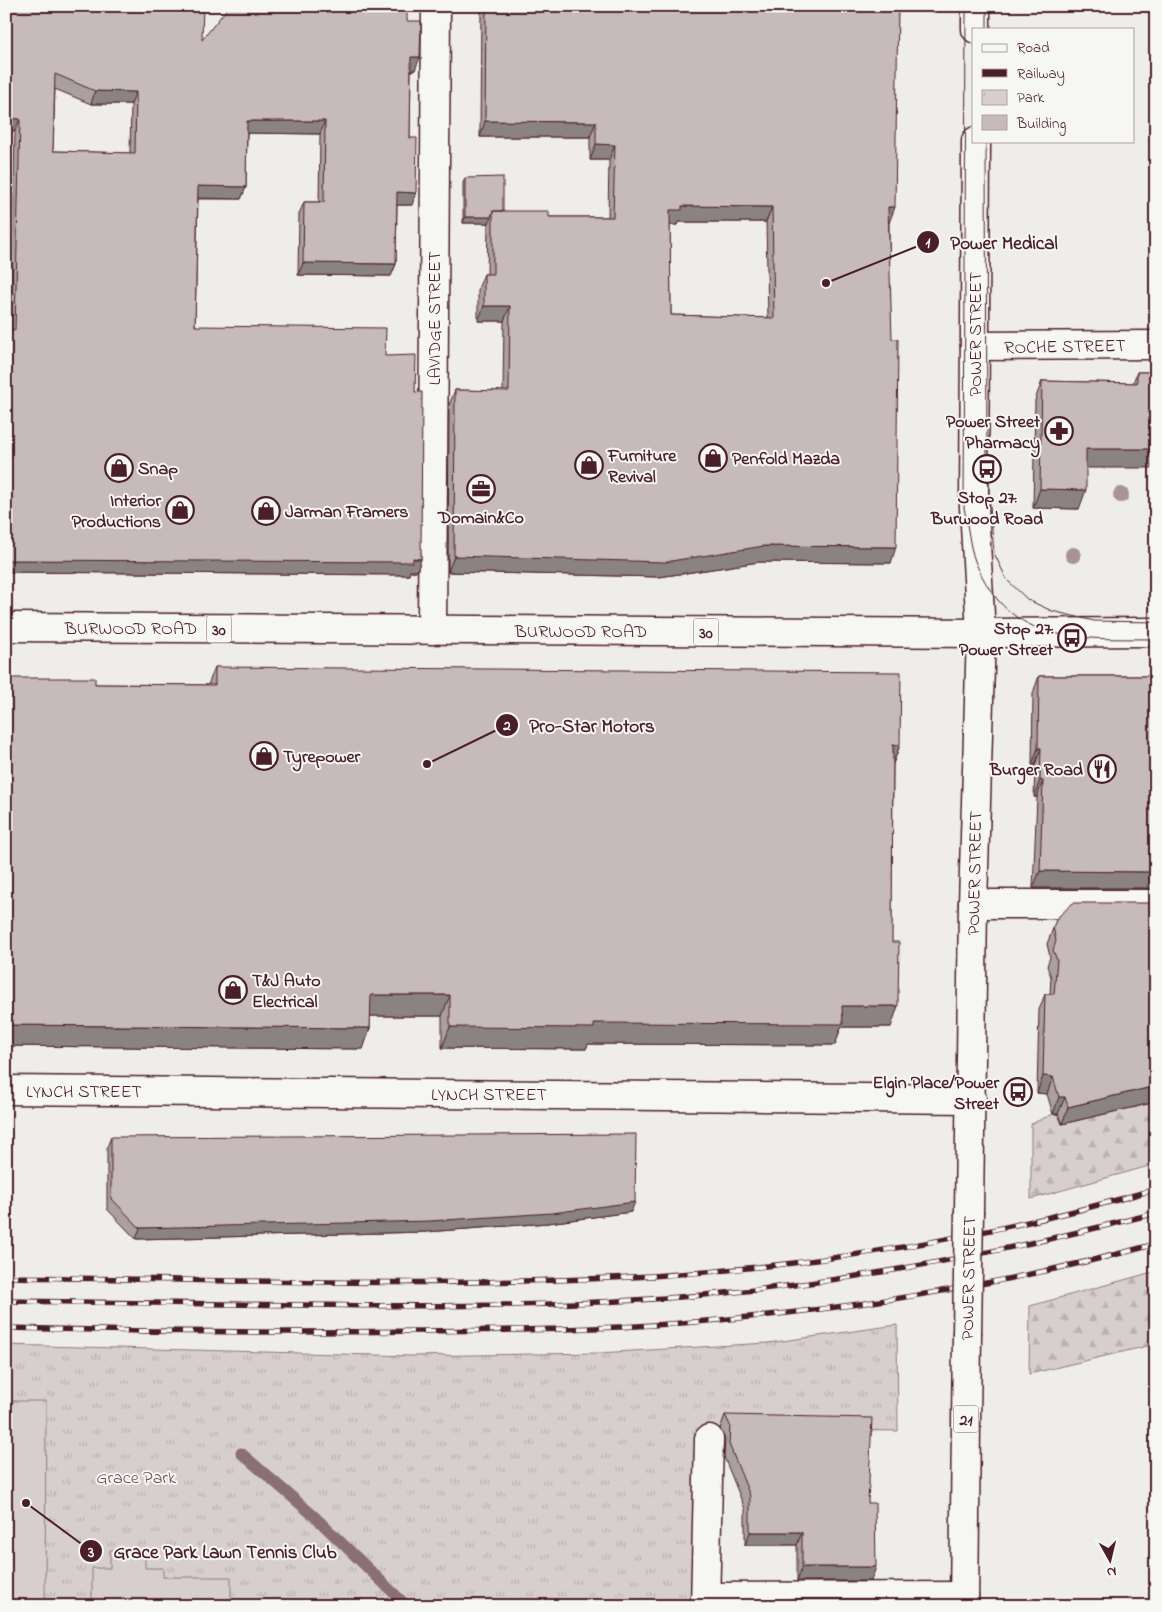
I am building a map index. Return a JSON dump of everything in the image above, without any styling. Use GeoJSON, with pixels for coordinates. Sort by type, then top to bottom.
{"type":"FeatureCollection","features":[{"type":"Feature","properties":{"kind":"main road","name":"LAVIDGE STREET"},"geometry":{"type":"LineString","coordinates":[[432,630],[436,6]]}},
{"type":"Feature","properties":{"kind":"main road"},"geometry":{"type":"LineString","coordinates":[[976,6],[976,28]]}},
{"type":"Feature","properties":{"kind":"main road","name":"POWER STREET"},"geometry":{"type":"LineString","coordinates":[[964,1601],[972,1098],[973,904],[981,633],[974,507],[976,142]]}},
{"type":"Feature","properties":{"kind":"main road","name":"ROCHE STREET"},"geometry":{"type":"LineString","coordinates":[[975,346],[1156,345]]}},
{"type":"Feature","properties":{"kind":"main road","name":"BURWOOD ROAD"},"geometry":{"type":"LineString","coordinates":[[6,627],[981,633],[1156,632]]}},
{"type":"Feature","properties":{"kind":"main road"},"geometry":{"type":"LineString","coordinates":[[973,904],[1156,904]]}},
{"type":"Feature","properties":{"kind":"main road","name":"LYNCH STREET"},"geometry":{"type":"LineString","coordinates":[[6,1090],[972,1098]]}},
{"type":"Feature","properties":{"kind":"main road"},"geometry":{"type":"LineString","coordinates":[[709,1440],[705,1601],[964,1601]]}},
{"type":"Feature","properties":{"kind":"green space"},"geometry":{"type":"Polygon","coordinates":[[[1156,1102],[1156,1164],[1031,1199],[1031,1124],[1053,1114],[1058,1114],[1062,1123],[1156,1102]]]}},
{"type":"Feature","properties":{"kind":"green space"},"geometry":{"type":"Polygon","coordinates":[[[1156,1271],[1156,1344],[1029,1374],[1030,1306],[1156,1271]]]}},
{"type":"Feature","properties":{"kind":"green space","name":"Grace Park"},"geometry":{"type":"Polygon","coordinates":[[[897,1325],[898,1431],[709,1428],[708,1606],[6,1606],[6,1345],[411,1356],[598,1353],[768,1343],[897,1325]]]}},
{"type":"Feature","properties":{"kind":"green space"},"geometry":{"type":"Polygon","coordinates":[[[6,1401],[46,1401],[45,1606],[6,1606],[6,1401]]]}},
{"type":"Feature","properties":{"kind":"green space"},"geometry":{"type":"Polygon","coordinates":[[[110,1550],[145,1550],[145,1568],[163,1568],[163,1577],[231,1577],[231,1606],[92,1606],[92,1568],[110,1568],[110,1550]]]}},
{"type":"Feature","properties":{"kind":"building"},"geometry":{"type":"Polygon","coordinates":[[[6,6],[203,6],[202,40],[229,6],[407,6],[407,21],[421,21],[420,57],[411,57],[410,138],[417,138],[416,193],[397,192],[396,264],[303,263],[304,202],[324,202],[325,121],[247,121],[246,187],[198,186],[195,326],[386,328],[385,356],[416,355],[415,392],[422,392],[421,559],[413,558],[413,562],[6,560],[6,330],[15,330],[20,119],[6,118],[6,6]],[[55,74],[53,151],[135,153],[136,92],[95,91],[55,74]]]}},
{"type":"Feature","properties":{"kind":"building"},"geometry":{"type":"Polygon","coordinates":[[[486,6],[898,6],[895,207],[888,207],[892,339],[898,339],[896,547],[764,546],[665,562],[454,556],[455,390],[509,391],[510,306],[484,306],[484,274],[493,274],[493,211],[549,211],[549,217],[613,217],[615,145],[596,144],[596,122],[485,121],[486,6]],[[682,206],[682,210],[670,210],[671,315],[774,318],[772,207],[682,206]]]}},
{"type":"Feature","properties":{"kind":"building"},"geometry":{"type":"Polygon","coordinates":[[[503,177],[503,211],[493,211],[491,217],[465,217],[465,178],[503,177]]]}},
{"type":"Feature","properties":{"kind":"building"},"geometry":{"type":"Polygon","coordinates":[[[1137,372],[1156,372],[1156,449],[1086,449],[1086,490],[1040,489],[1042,381],[1137,383],[1137,372]]]}},
{"type":"Feature","properties":{"kind":"building"},"geometry":{"type":"Polygon","coordinates":[[[215,667],[901,672],[900,745],[893,745],[892,942],[899,942],[898,1006],[842,1006],[843,1024],[594,1023],[594,1028],[450,1027],[450,995],[371,995],[370,1028],[6,1025],[6,907],[8,907],[9,844],[6,844],[6,678],[95,678],[95,684],[215,685],[215,667]]]}},
{"type":"Feature","properties":{"kind":"building"},"geometry":{"type":"Polygon","coordinates":[[[1039,676],[1156,676],[1156,872],[1040,871],[1043,781],[1040,780],[1041,748],[1038,748],[1039,676]]]}},
{"type":"Feature","properties":{"kind":"building"},"geometry":{"type":"Polygon","coordinates":[[[1073,903],[1156,903],[1156,1086],[1068,1107],[1065,1097],[1059,1097],[1053,1077],[1043,1076],[1045,994],[1054,994],[1057,960],[1053,950],[1056,941],[1053,927],[1057,918],[1073,903]]]}},
{"type":"Feature","properties":{"kind":"building"},"geometry":{"type":"Polygon","coordinates":[[[636,1134],[635,1202],[552,1213],[430,1221],[140,1228],[111,1198],[111,1137],[636,1134]]]}},
{"type":"Feature","properties":{"kind":"building"},"geometry":{"type":"Polygon","coordinates":[[[725,1415],[872,1418],[868,1503],[875,1503],[876,1567],[802,1567],[802,1532],[750,1532],[750,1496],[729,1444],[730,1425],[725,1415]]]}},
{"type":"Feature","properties":{"kind":"building"},"geometry":{"type":"Polygon","coordinates":[[[790,1599],[878,1599],[878,1606],[790,1606],[790,1599]]]}},
{"type":"Feature","properties":{"kind":"waterway"},"geometry":{"type":"LineString","coordinates":[[241,1453],[314,1516],[407,1606]]}},
{"type":"Feature","properties":{"kind":"tram line"},"geometry":{"type":"LineString","coordinates":[[966,6],[964,508],[973,555],[990,589],[1007,609],[1027,623],[1049,632],[1073,637],[1156,639]]}},
{"type":"Feature","properties":{"kind":"tram line"},"geometry":{"type":"LineString","coordinates":[[987,6],[987,28]]}},
{"type":"Feature","properties":{"kind":"tram line"},"geometry":{"type":"LineString","coordinates":[[986,142],[987,469],[994,553],[1007,580],[1028,600],[1052,611],[1094,621],[1156,622]]}},
{"type":"Feature","properties":{"kind":"railway"},"geometry":{"type":"LineString","coordinates":[[6,1277],[248,1281],[491,1282],[652,1276],[779,1265],[970,1235],[1095,1206],[1156,1189]]}},
{"type":"Feature","properties":{"kind":"railway"},"geometry":{"type":"LineString","coordinates":[[6,1301],[465,1306],[577,1303],[689,1296],[797,1285],[952,1260],[1156,1213]]}},
{"type":"Feature","properties":{"kind":"railway"},"geometry":{"type":"LineString","coordinates":[[6,1328],[320,1332],[547,1329],[669,1324],[792,1312],[914,1296],[1036,1273],[1156,1244]]}},
{"type":"Feature","properties":{"kind":"place","name":"Power Medical"},"geometry":{"type":"Point","coordinates":[826,283]}},
{"type":"Feature","properties":{"kind":"place","name":"Power Street Pharmacy"},"geometry":{"type":"Point","coordinates":[1059,431]}},
{"type":"Feature","properties":{"kind":"place","name":"Penfold Mazda"},"geometry":{"type":"Point","coordinates":[713,458]}},
{"type":"Feature","properties":{"kind":"place","name":"Furniture Revival"},"geometry":{"type":"Point","coordinates":[589,465]}},
{"type":"Feature","properties":{"kind":"place","name":"Snap"},"geometry":{"type":"Point","coordinates":[119,468]}},
{"type":"Feature","properties":{"kind":"place","name":"Stop 27: Burwood Road"},"geometry":{"type":"Point","coordinates":[987,469]}},
{"type":"Feature","properties":{"kind":"place","name":"Domain&Co"},"geometry":{"type":"Point","coordinates":[481,489]}},
{"type":"Feature","properties":{"kind":"place","name":"Interior Productions"},"geometry":{"type":"Point","coordinates":[180,510]}},
{"type":"Feature","properties":{"kind":"place","name":"Jarman Framers"},"geometry":{"type":"Point","coordinates":[266,511]}},
{"type":"Feature","properties":{"kind":"place","name":"Stop 27: Power Street"},"geometry":{"type":"Point","coordinates":[1072,638]}},
{"type":"Feature","properties":{"kind":"place","name":"Tyrepower"},"geometry":{"type":"Point","coordinates":[264,756]}},
{"type":"Feature","properties":{"kind":"place","name":"Pro-Star Motors"},"geometry":{"type":"Point","coordinates":[427,764]}},
{"type":"Feature","properties":{"kind":"place","name":"Burger Road"},"geometry":{"type":"Point","coordinates":[1102,769]}},
{"type":"Feature","properties":{"kind":"place","name":"T&J Auto Electrical"},"geometry":{"type":"Point","coordinates":[233,990]}},
{"type":"Feature","properties":{"kind":"place","name":"Elgin Place/Power Street"},"geometry":{"type":"Point","coordinates":[1018,1092]}},
{"type":"Feature","properties":{"kind":"place","name":"Grace Park Lawn Tennis Club"},"geometry":{"type":"Point","coordinates":[26,1503]}}]}
